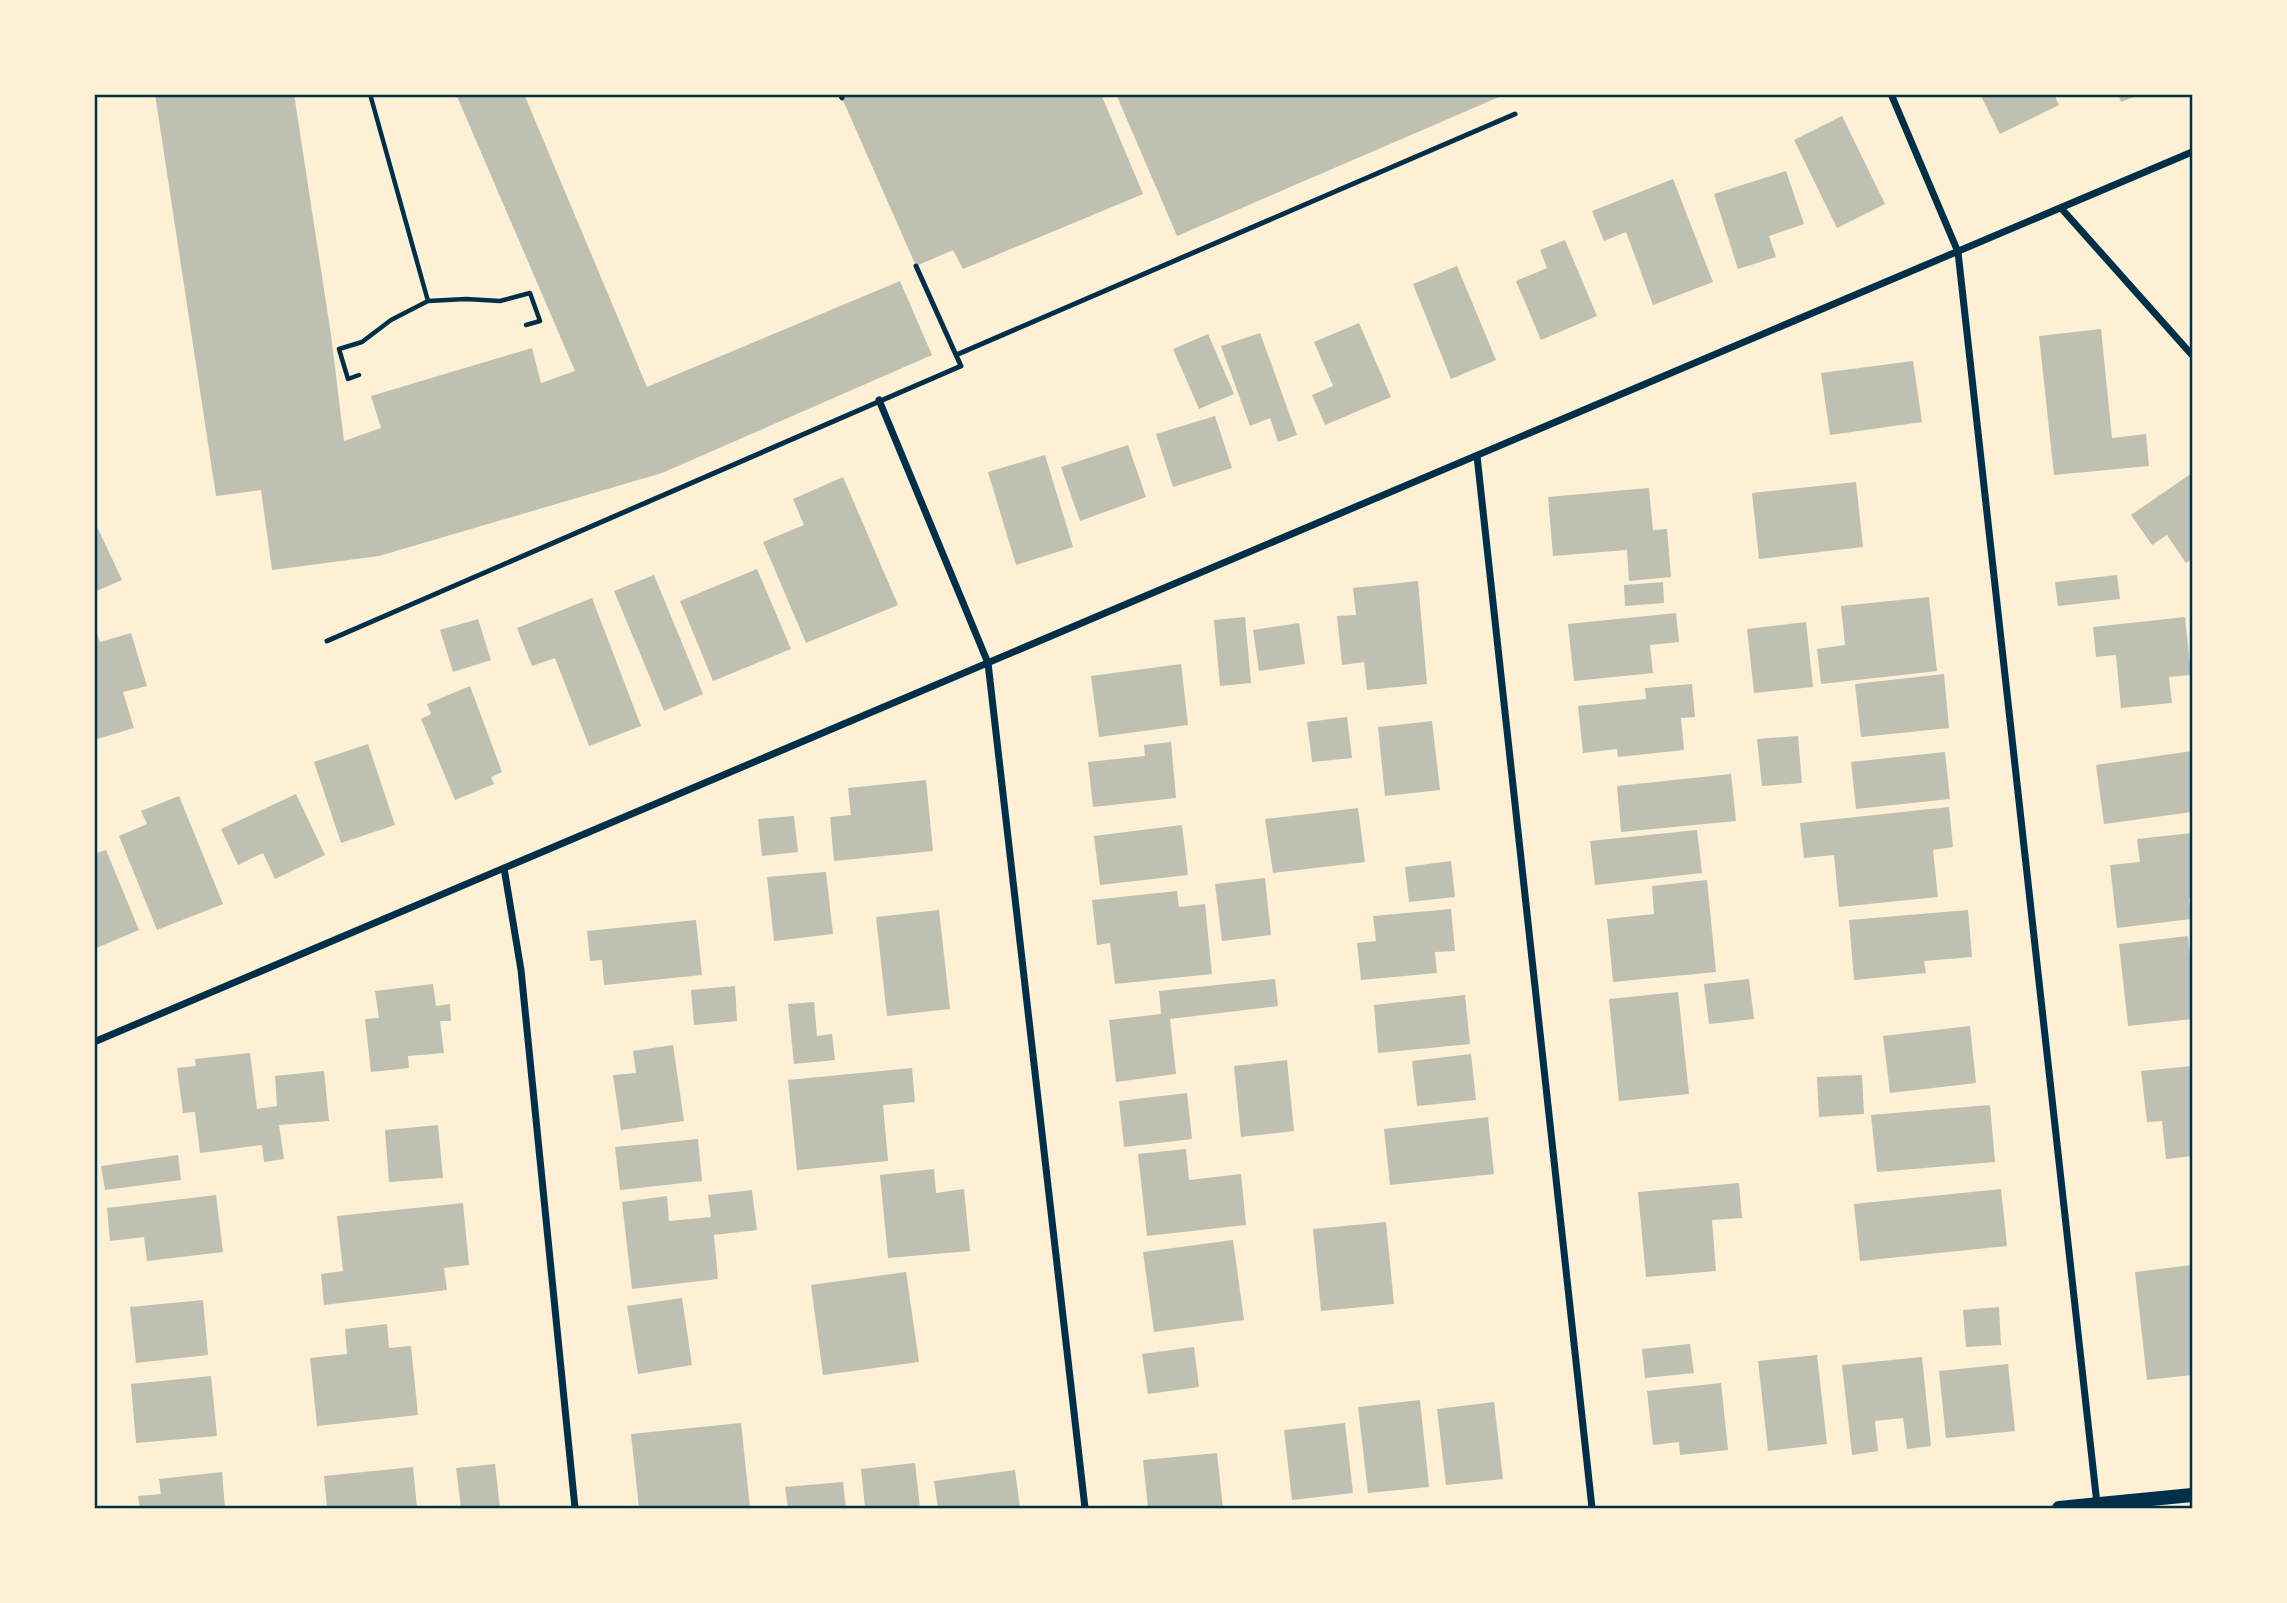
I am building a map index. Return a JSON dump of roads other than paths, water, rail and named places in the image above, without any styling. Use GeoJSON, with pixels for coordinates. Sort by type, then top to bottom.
{"type":"FeatureCollection","features":[{"type":"Feature","properties":{"kind":"main road"},"geometry":{"type":"LineString","coordinates":[[2059,1508],[2193,1495]]}},
{"type":"Feature","properties":{"kind":"street"},"geometry":{"type":"LineString","coordinates":[[1891,94],[1958,252],[2097,1506]]}},
{"type":"Feature","properties":{"kind":"street"},"geometry":{"type":"LineString","coordinates":[[94,1042],[2193,152]]}},
{"type":"Feature","properties":{"kind":"street"},"geometry":{"type":"LineString","coordinates":[[2061,208],[2193,355]]}},
{"type":"Feature","properties":{"kind":"street"},"geometry":{"type":"LineString","coordinates":[[879,400],[988,663],[1085,1508]]}},
{"type":"Feature","properties":{"kind":"street"},"geometry":{"type":"LineString","coordinates":[[1477,456],[1592,1508]]}},
{"type":"Feature","properties":{"kind":"street"},"geometry":{"type":"LineString","coordinates":[[504,868],[521,970],[575,1508]]}},
{"type":"Feature","properties":{"kind":"lane"},"geometry":{"type":"LineString","coordinates":[[956,355],[1515,114]]}},
{"type":"Feature","properties":{"kind":"lane"},"geometry":{"type":"LineString","coordinates":[[327,640],[961,366],[916,266]]}}]}
